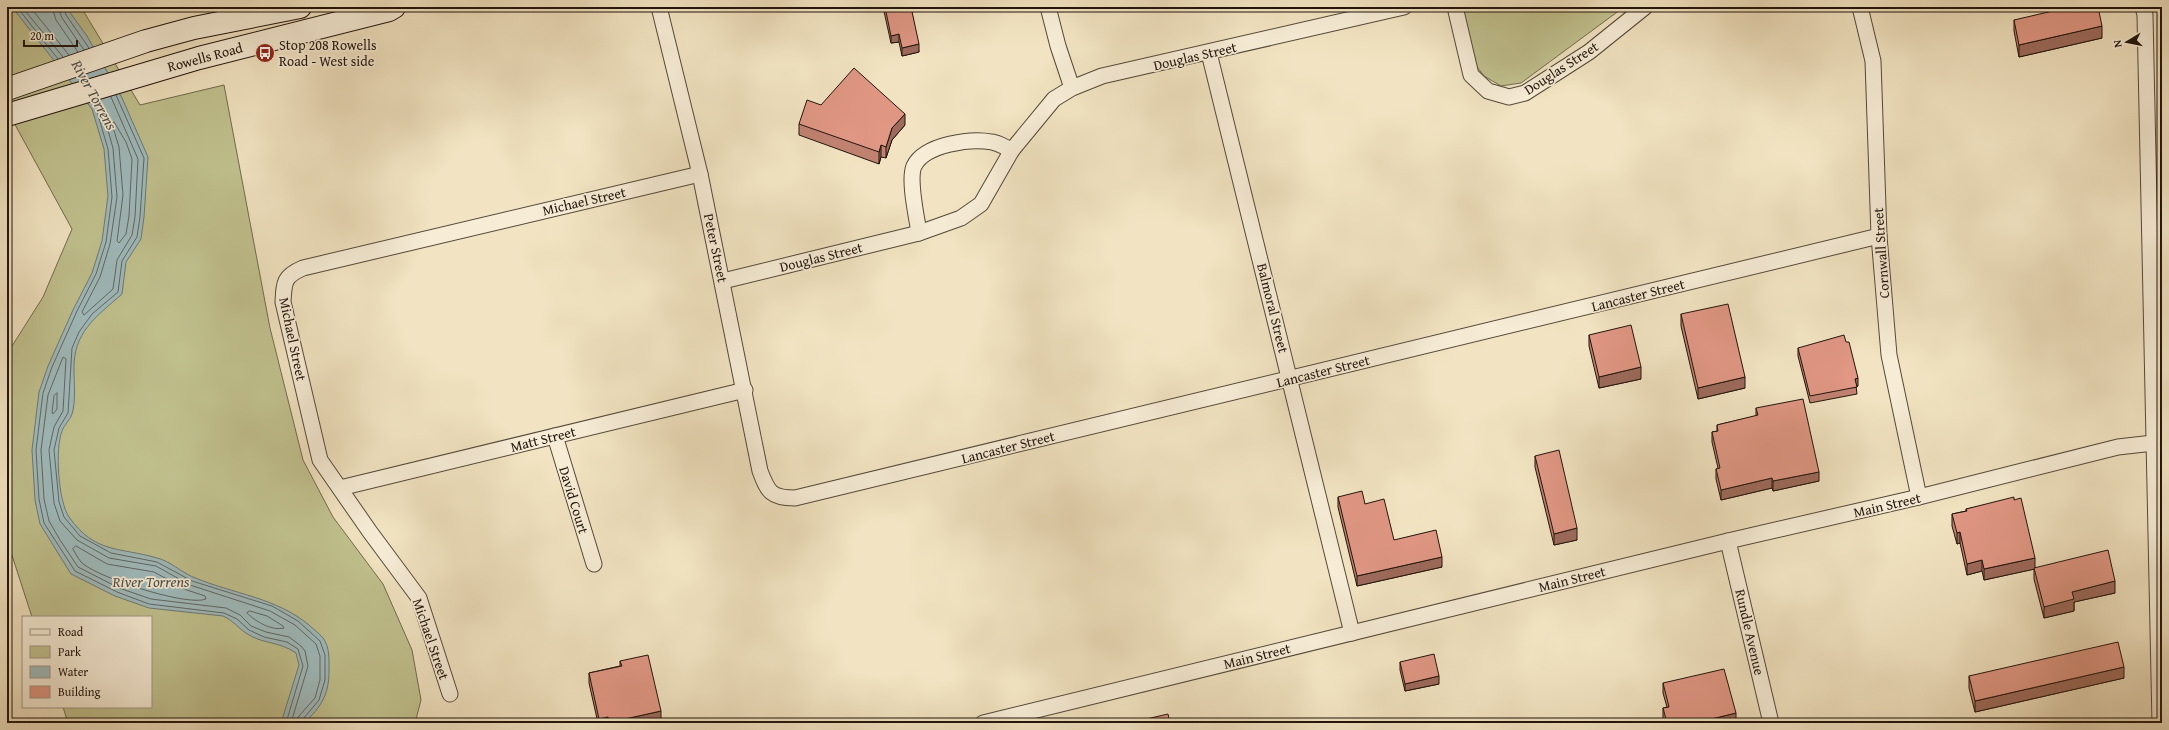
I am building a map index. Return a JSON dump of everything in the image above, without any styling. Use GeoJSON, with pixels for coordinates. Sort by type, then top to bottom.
{"type":"FeatureCollection","features":[{"type":"Feature","properties":{"kind":"main road","name":"Rowells Road"},"geometry":{"type":"LineString","coordinates":[[10,88],[146,41],[194,28],[300,7]]}},
{"type":"Feature","properties":{"kind":"main road","name":"Rowells Road"},"geometry":{"type":"LineString","coordinates":[[14,113],[156,71],[390,10],[394,7]]}},
{"type":"Feature","properties":{"kind":"street","name":"Peter Street"},"geometry":{"type":"LineString","coordinates":[[658,7],[700,174],[723,281],[760,470],[768,491]]}},
{"type":"Feature","properties":{"kind":"street"},"geometry":{"type":"LineString","coordinates":[[1048,7],[1058,46],[1072,88]]}},
{"type":"Feature","properties":{"kind":"street","name":"Douglas Street"},"geometry":{"type":"LineString","coordinates":[[723,281],[919,233],[961,218],[981,204],[1012,150],[1054,99],[1072,88],[1102,76],[1209,53],[1404,7]]}},
{"type":"Feature","properties":{"kind":"street","name":"Douglas Street"},"geometry":{"type":"LineString","coordinates":[[1455,7],[1472,75],[1488,91],[1509,97],[1525,93],[1589,52],[1645,7]]}},
{"type":"Feature","properties":{"kind":"street","name":"Cornwall Street"},"geometry":{"type":"LineString","coordinates":[[1860,7],[1873,61],[1879,236],[1889,355],[1919,497]]}},
{"type":"Feature","properties":{"kind":"street"},"geometry":{"type":"LineString","coordinates":[[2143,7],[2145,15],[2158,442],[2160,723]]}},
{"type":"Feature","properties":{"kind":"street","name":"Balmoral Street"},"geometry":{"type":"LineString","coordinates":[[1209,53],[1291,379],[1352,633]]}},
{"type":"Feature","properties":{"kind":"street"},"geometry":{"type":"LineString","coordinates":[[919,233],[912,188],[914,166],[927,153],[947,144],[980,140],[995,142],[1012,150]]}},
{"type":"Feature","properties":{"kind":"street","name":"Michael Street"},"geometry":{"type":"LineString","coordinates":[[450,694],[419,598],[370,532],[340,488],[330,477],[320,460],[283,302],[284,284],[290,273],[311,266],[700,174]]}},
{"type":"Feature","properties":{"kind":"street","name":"Lancaster Street"},"geometry":{"type":"LineString","coordinates":[[768,491],[780,498],[795,498],[1879,236]]}},
{"type":"Feature","properties":{"kind":"street","name":"Matt Street"},"geometry":{"type":"LineString","coordinates":[[340,488],[745,390]]}},
{"type":"Feature","properties":{"kind":"street","name":"David Court"},"geometry":{"type":"LineString","coordinates":[[555,436],[594,564]]}},
{"type":"Feature","properties":{"kind":"street","name":"Main Street"},"geometry":{"type":"LineString","coordinates":[[983,723],[1728,541],[1919,497],[2118,447],[2158,442]]}},
{"type":"Feature","properties":{"kind":"street","name":"Rundle Avenue"},"geometry":{"type":"LineString","coordinates":[[1728,541],[1771,723]]}},
{"type":"Feature","properties":{"kind":"green space"},"geometry":{"type":"Polygon","coordinates":[[[7,7],[81,7],[140,105],[224,85],[270,328],[303,460],[333,517],[383,584],[412,650],[421,700],[415,723],[68,723],[63,708],[152,708],[152,616],[32,616],[7,540],[7,354],[43,297],[72,229],[7,110],[7,7]]]}},
{"type":"Feature","properties":{"kind":"green space"},"geometry":{"type":"Polygon","coordinates":[[[1463,7],[1624,7],[1521,83],[1501,86],[1484,76],[1474,63],[1463,7]]]}},
{"type":"Feature","properties":{"kind":"water","name":"River Torrens"},"geometry":{"type":"Polygon","coordinates":[[[12,7],[66,7],[87,36],[122,98],[148,157],[141,239],[126,262],[122,294],[95,318],[82,335],[77,345],[74,370],[73,409],[71,416],[62,431],[58,461],[60,487],[65,509],[69,517],[79,529],[99,543],[120,550],[162,559],[193,577],[268,602],[296,616],[318,633],[323,638],[328,650],[329,679],[326,694],[323,700],[315,712],[304,723],[281,723],[299,665],[296,653],[283,646],[252,637],[223,616],[149,608],[115,596],[71,574],[40,524],[35,500],[32,450],[39,392],[48,366],[73,310],[92,273],[102,241],[108,196],[104,149],[92,109],[12,7]]]}},
{"type":"Feature","properties":{"kind":"building"},"geometry":{"type":"Polygon","coordinates":[[[885,7],[911,7],[919,44],[902,48],[899,34],[891,36],[885,7]]]}},
{"type":"Feature","properties":{"kind":"building"},"geometry":{"type":"Polygon","coordinates":[[[2070,7],[2098,7],[2102,26],[2019,45],[2014,20],[2070,7]]]}},
{"type":"Feature","properties":{"kind":"building"},"geometry":{"type":"Polygon","coordinates":[[[854,68],[905,114],[892,128],[886,147],[881,145],[879,152],[799,124],[807,100],[821,105],[854,68]]]}},
{"type":"Feature","properties":{"kind":"building"},"geometry":{"type":"Polygon","coordinates":[[[1728,304],[1745,377],[1698,388],[1681,314],[1728,304]]]}},
{"type":"Feature","properties":{"kind":"building"},"geometry":{"type":"Polygon","coordinates":[[[1631,325],[1641,367],[1599,377],[1589,335],[1631,325]]]}},
{"type":"Feature","properties":{"kind":"building"},"geometry":{"type":"Polygon","coordinates":[[[1844,335],[1846,342],[1849,342],[1858,378],[1855,379],[1857,387],[1810,396],[1798,348],[1844,335]]]}},
{"type":"Feature","properties":{"kind":"building"},"geometry":{"type":"Polygon","coordinates":[[[1803,399],[1819,472],[1773,481],[1772,478],[1721,490],[1716,469],[1720,468],[1712,432],[1718,431],[1717,425],[1758,415],[1756,408],[1803,399]]]}},
{"type":"Feature","properties":{"kind":"building"},"geometry":{"type":"Polygon","coordinates":[[[1559,450],[1577,528],[1554,534],[1535,456],[1559,450]]]}},
{"type":"Feature","properties":{"kind":"building"},"geometry":{"type":"Polygon","coordinates":[[[1362,491],[1365,504],[1384,499],[1394,540],[1436,530],[1442,557],[1357,576],[1338,497],[1362,491]]]}},
{"type":"Feature","properties":{"kind":"building"},"geometry":{"type":"Polygon","coordinates":[[[2014,497],[2014,500],[2021,498],[2035,558],[1984,569],[1982,560],[1967,564],[1960,532],[1957,533],[1952,514],[2014,497]]]}},
{"type":"Feature","properties":{"kind":"building"},"geometry":{"type":"Polygon","coordinates":[[[2108,550],[2115,581],[2072,592],[2074,599],[2044,607],[2034,568],[2108,550]]]}},
{"type":"Feature","properties":{"kind":"building"},"geometry":{"type":"Polygon","coordinates":[[[2118,642],[2124,667],[1975,701],[1969,676],[2118,642]]]}},
{"type":"Feature","properties":{"kind":"building"},"geometry":{"type":"Polygon","coordinates":[[[1434,654],[1439,676],[1405,684],[1400,662],[1434,654]]]}},
{"type":"Feature","properties":{"kind":"building"},"geometry":{"type":"Polygon","coordinates":[[[648,655],[661,711],[625,719],[625,722],[619,723],[610,723],[608,717],[599,719],[589,673],[622,666],[620,661],[648,655]]]}},
{"type":"Feature","properties":{"kind":"building"},"geometry":{"type":"Polygon","coordinates":[[[1724,669],[1736,713],[1695,723],[1667,723],[1663,708],[1669,707],[1663,683],[1724,669]]]}},
{"type":"Feature","properties":{"kind":"building"},"geometry":{"type":"Polygon","coordinates":[[[1168,714],[1170,723],[1143,723],[1142,720],[1168,714]]]}},
{"type":"Feature","properties":{"kind":"place","name":"Stop 208 Rowells Road - West side"},"geometry":{"type":"Point","coordinates":[265,53]}}]}
